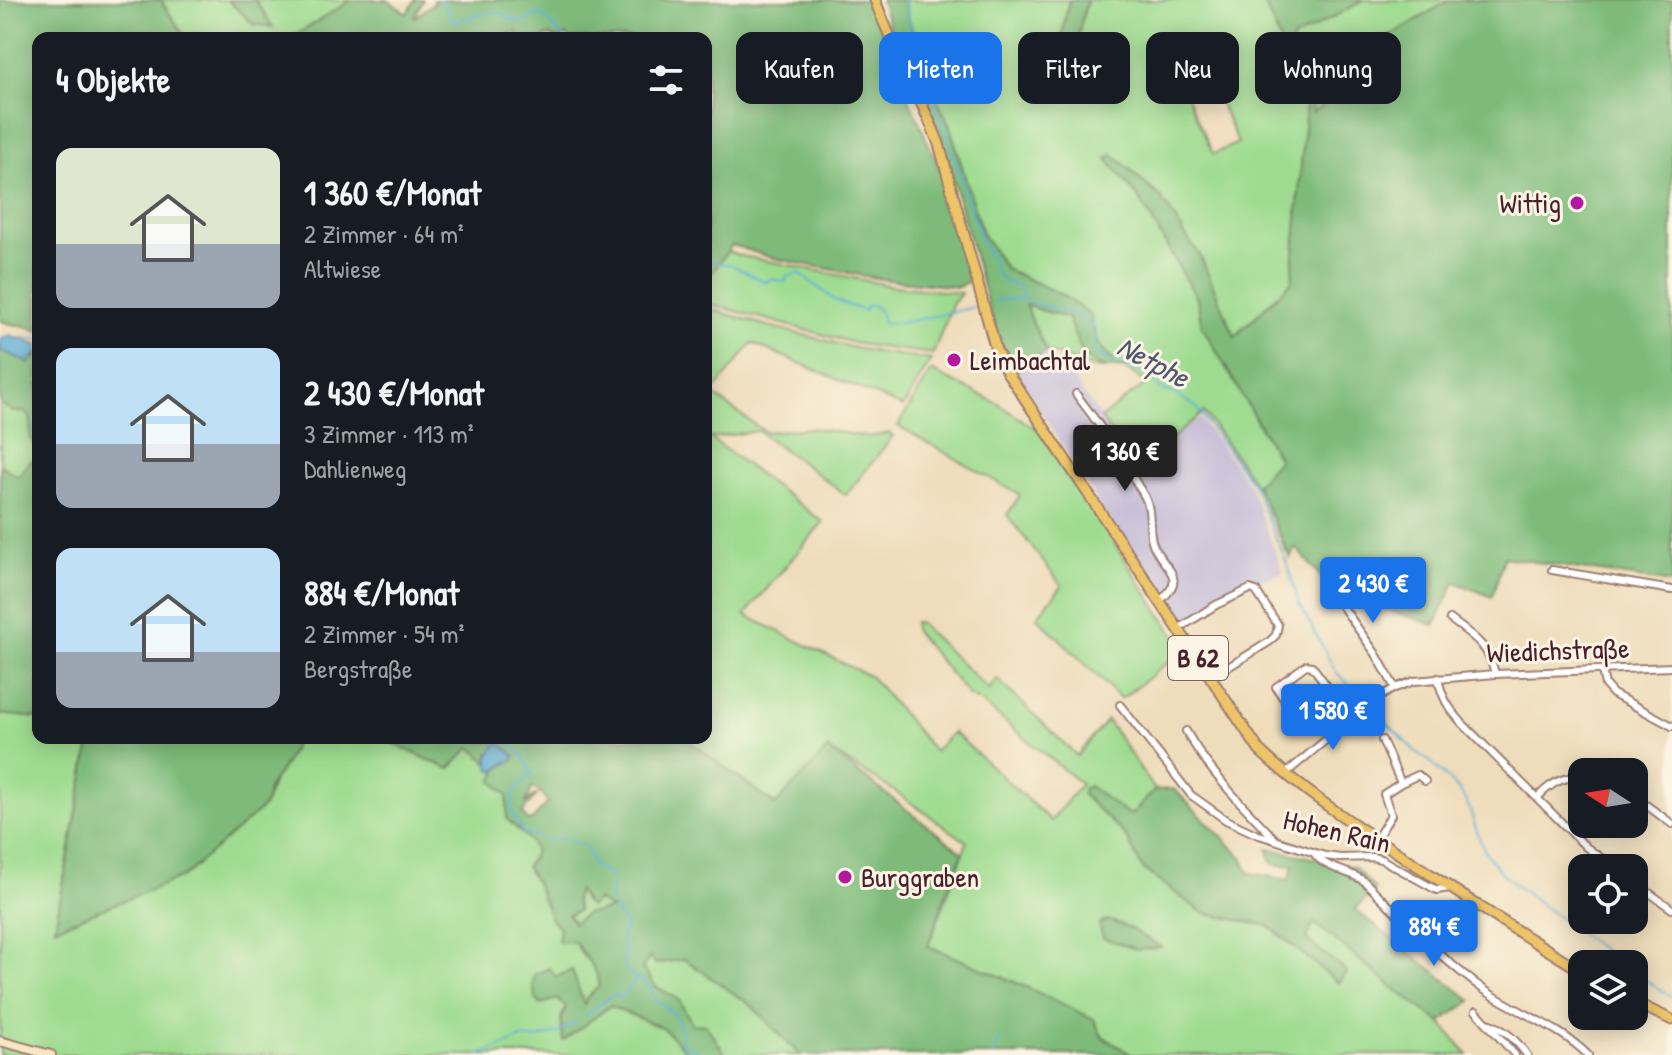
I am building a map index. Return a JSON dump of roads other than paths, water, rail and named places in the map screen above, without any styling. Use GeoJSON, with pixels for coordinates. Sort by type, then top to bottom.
{"type":"FeatureCollection","features":[{"type":"Feature","properties":{"kind":"main road","name":"B 62"},"geometry":{"type":"LineString","coordinates":[[875,0],[939,144],[996,350],[1019,390],[1259,750],[1329,807],[1568,962]]}},
{"type":"Feature","properties":{"kind":"main road"},"geometry":{"type":"LineString","coordinates":[[1648,1009],[1672,1020]]}},
{"type":"Feature","properties":{"kind":"street"},"geometry":{"type":"LineString","coordinates":[[1076,394],[1114,444],[1147,501],[1152,540],[1174,576],[1174,585],[1161,600]]}},
{"type":"Feature","properties":{"kind":"street"},"geometry":{"type":"LineString","coordinates":[[1552,570],[1672,590]]}},
{"type":"Feature","properties":{"kind":"street"},"geometry":{"type":"LineString","coordinates":[[1323,579],[1376,654],[1395,688]]}},
{"type":"Feature","properties":{"kind":"street"},"geometry":{"type":"LineString","coordinates":[[1178,629],[1216,605],[1250,589],[1256,591],[1278,625],[1276,635],[1212,677]]}},
{"type":"Feature","properties":{"kind":"street"},"geometry":{"type":"LineString","coordinates":[[1450,619],[1488,651],[1495,674]]}},
{"type":"Feature","properties":{"kind":"street"},"geometry":{"type":"LineString","coordinates":[[1285,701],[1276,687],[1306,665],[1312,666],[1351,718]]}},
{"type":"Feature","properties":{"kind":"street","name":"Wiedichstraße"},"geometry":{"type":"LineString","coordinates":[[1285,774],[1371,702],[1414,681],[1495,674],[1672,667]]}},
{"type":"Feature","properties":{"kind":"street"},"geometry":{"type":"LineString","coordinates":[[1602,670],[1605,685],[1613,694],[1672,726]]}},
{"type":"Feature","properties":{"kind":"street"},"geometry":{"type":"LineString","coordinates":[[1438,678],[1447,706],[1596,854]]}},
{"type":"Feature","properties":{"kind":"street","name":"Hohen Rain"},"geometry":{"type":"LineString","coordinates":[[1120,705],[1195,799],[1247,831],[1314,853],[1341,858],[1381,859],[1437,890],[1451,888]]}},
{"type":"Feature","properties":{"kind":"street"},"geometry":{"type":"LineString","coordinates":[[1186,731],[1211,770],[1277,841]]}},
{"type":"Feature","properties":{"kind":"street"},"geometry":{"type":"LineString","coordinates":[[1382,740],[1401,783]]}},
{"type":"Feature","properties":{"kind":"street"},"geometry":{"type":"LineString","coordinates":[[1377,838],[1391,815],[1384,794],[1418,775],[1425,781]]}},
{"type":"Feature","properties":{"kind":"street"},"geometry":{"type":"LineString","coordinates":[[1537,798],[1548,786],[1568,777]]}},
{"type":"Feature","properties":{"kind":"street"},"geometry":{"type":"LineString","coordinates":[[1648,806],[1672,824]]}},
{"type":"Feature","properties":{"kind":"street"},"geometry":{"type":"LineString","coordinates":[[1314,853],[1319,861],[1350,872],[1364,881],[1443,956],[1485,990],[1564,1035],[1588,1055]]}},
{"type":"Feature","properties":{"kind":"street"},"geometry":{"type":"LineString","coordinates":[[1648,892],[1672,909]]}},
{"type":"Feature","properties":{"kind":"street"},"geometry":{"type":"LineString","coordinates":[[1476,1011],[1515,1055]]}},
{"type":"Feature","properties":{"kind":"street"},"geometry":{"type":"LineString","coordinates":[[1485,1022],[1516,1039],[1527,1055]]}},
{"type":"Feature","properties":{"kind":"street"},"geometry":{"type":"LineString","coordinates":[[0,1041],[51,1055]]}},
{"type":"Feature","properties":{"kind":"water"},"geometry":{"type":"Polygon","coordinates":[[[12,335],[14,338],[29,339],[32,359],[29,363],[0,350],[1,338],[12,335]]]}},
{"type":"Feature","properties":{"kind":"water"},"geometry":{"type":"Polygon","coordinates":[[[501,744],[515,756],[514,760],[496,771],[490,769],[492,751],[501,744]]]}},
{"type":"Feature","properties":{"kind":"waterway"},"geometry":{"type":"LineString","coordinates":[[441,0],[450,19],[459,23],[463,18],[470,20],[472,16],[498,12],[520,23],[540,13],[558,32]]}},
{"type":"Feature","properties":{"kind":"waterway","name":"Netphe"},"geometry":{"type":"LineString","coordinates":[[904,0],[924,78],[946,131],[981,241],[993,260],[997,275],[1019,287],[1027,302],[1086,320],[1096,334],[1096,354],[1140,371],[1164,391],[1172,392],[1196,407],[1253,484],[1286,561],[1299,603],[1336,672],[1366,702]]}},
{"type":"Feature","properties":{"kind":"waterway"},"geometry":{"type":"LineString","coordinates":[[712,262],[732,265],[765,282],[772,279],[785,282],[787,276],[799,273],[836,301],[865,311],[866,306],[873,305],[880,312],[884,324],[975,307]]}},
{"type":"Feature","properties":{"kind":"waterway"},"geometry":{"type":"LineString","coordinates":[[995,301],[1021,298]]}},
{"type":"Feature","properties":{"kind":"waterway","name":"Netphe"},"geometry":{"type":"LineString","coordinates":[[1370,706],[1458,789],[1467,802],[1481,843],[1498,869],[1602,950]]}},
{"type":"Feature","properties":{"kind":"waterway"},"geometry":{"type":"LineString","coordinates":[[509,744],[522,754],[532,775],[515,792],[511,803],[513,815],[523,833],[538,837]]}},
{"type":"Feature","properties":{"kind":"waterway"},"geometry":{"type":"LineString","coordinates":[[545,838],[566,840],[587,847],[593,866],[608,874],[613,883],[609,897],[626,924],[621,939],[625,951],[624,966],[633,977],[652,989],[651,994],[674,1013],[680,1026],[681,1044],[698,1051],[700,1055]]}},
{"type":"Feature","properties":{"kind":"waterway"},"geometry":{"type":"LineString","coordinates":[[585,1016],[610,997],[623,997],[636,980]]}},
{"type":"Feature","properties":{"kind":"waterway","name":"Netphe"},"geometry":{"type":"LineString","coordinates":[[1648,982],[1672,997]]}},
{"type":"Feature","properties":{"kind":"waterway"},"geometry":{"type":"LineString","coordinates":[[480,1055],[522,1038],[535,1039],[558,1033],[576,1022]]}},
{"type":"Feature","properties":{"kind":"waterway"},"geometry":{"type":"LineString","coordinates":[[993,1055],[999,1038]]}},
{"type":"Feature","properties":{"kind":"place","name":"Wittig"},"geometry":{"type":"Point","coordinates":[1577,203]}},
{"type":"Feature","properties":{"kind":"place","name":"Leimbachtal"},"geometry":{"type":"Point","coordinates":[954,360]}},
{"type":"Feature","properties":{"kind":"place","name":"Burggraben"},"geometry":{"type":"Point","coordinates":[845,877]}}]}
